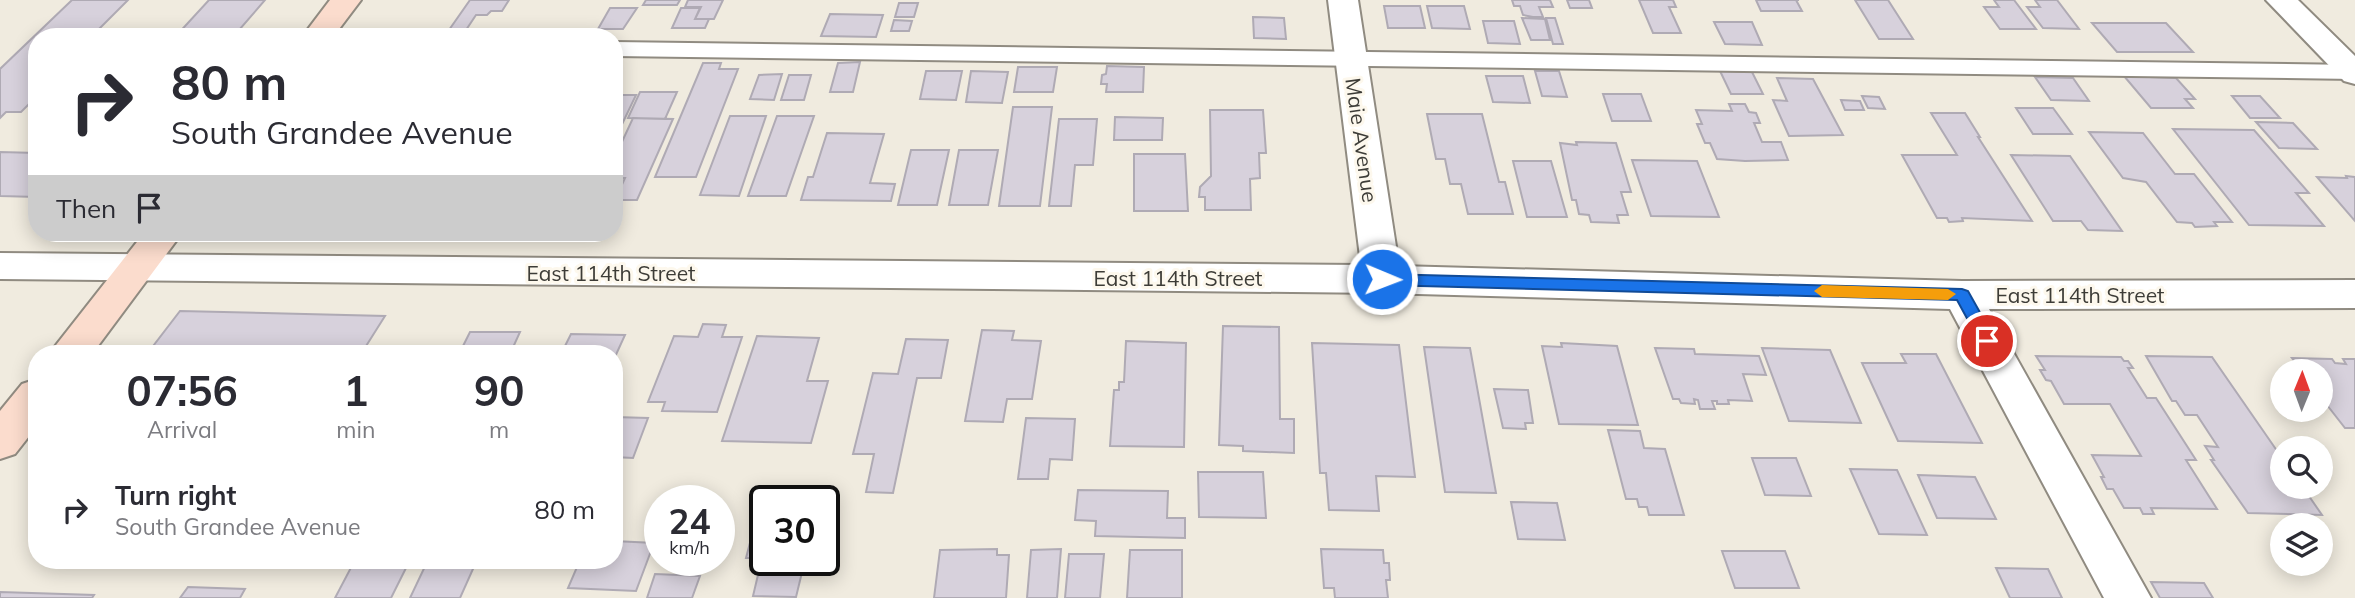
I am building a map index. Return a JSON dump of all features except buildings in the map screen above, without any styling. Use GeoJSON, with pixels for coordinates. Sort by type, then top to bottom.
{"type":"FeatureCollection","features":[{"type":"Feature","properties":{"kind":"main road"},"geometry":{"type":"LineString","coordinates":[[324,28],[346,0]]}},
{"type":"Feature","properties":{"kind":"main road"},"geometry":{"type":"LineString","coordinates":[[76,345],[157,242]]}},
{"type":"Feature","properties":{"kind":"main road"},"geometry":{"type":"LineString","coordinates":[[0,442],[28,406]]}},
{"type":"Feature","properties":{"kind":"street","name":"Maie Avenue"},"geometry":{"type":"LineString","coordinates":[[1343,0],[1382,279]]}},
{"type":"Feature","properties":{"kind":"street"},"geometry":{"type":"LineString","coordinates":[[2281,0],[2354,73]]}},
{"type":"Feature","properties":{"kind":"street","name":"East 114th Street"},"geometry":{"type":"LineString","coordinates":[[0,267],[1382,279],[1962,295],[2355,295]]}},
{"type":"Feature","properties":{"kind":"street"},"geometry":{"type":"LineString","coordinates":[[1962,295],[2127,598]]}},
{"type":"Feature","properties":{"kind":"lane"},"geometry":{"type":"LineString","coordinates":[[623,49],[1351,57],[2354,73]]}},
{"type":"Feature","properties":{"kind":"slow traffic"},"geometry":{"type":"LineString","coordinates":[[1822,291],[1948,294]]}},
{"type":"Feature","properties":{"kind":"route"},"geometry":{"type":"LineString","coordinates":[[1382,279],[1962,295],[1987,341]]}}]}
